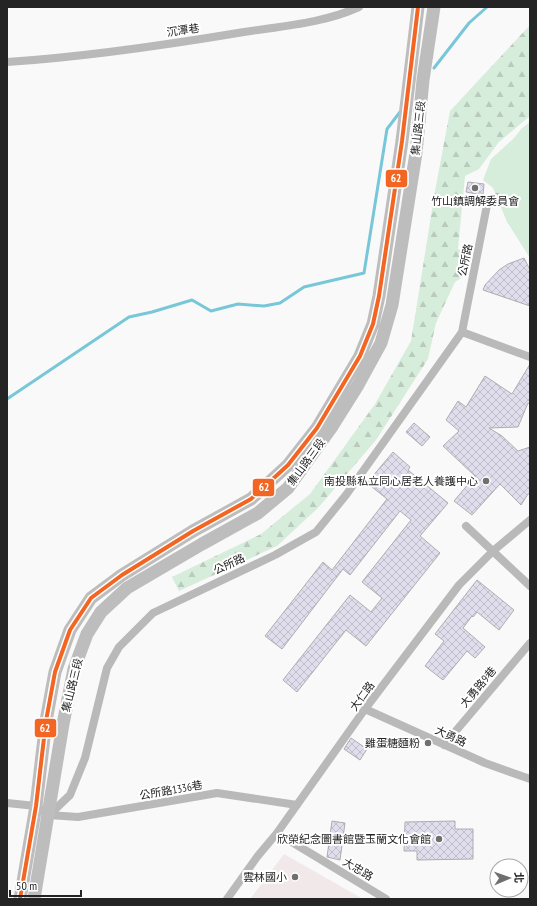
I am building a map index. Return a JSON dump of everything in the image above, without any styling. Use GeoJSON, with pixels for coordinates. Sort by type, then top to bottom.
{"type":"FeatureCollection","features":[{"type":"Feature","properties":{"kind":"main road","name":"集山路三段"},"geometry":{"type":"LineString","coordinates":[[20,899],[36,806],[46,721],[55,672],[70,630],[91,598],[122,575],[193,531],[251,499],[288,464],[317,428],[360,356],[373,324],[379,296],[402,141],[418,7]]}},
{"type":"Feature","properties":{"kind":"main road","name":"集山路三段"},"geometry":{"type":"LineString","coordinates":[[34,899],[63,724],[74,669],[87,634],[101,612],[127,588],[258,513],[288,488],[335,422],[358,385],[381,343],[392,305],[416,154],[423,80],[434,7]]}},
{"type":"Feature","properties":{"kind":"street","name":"沉潭巷"},"geometry":{"type":"LineString","coordinates":[[7,62],[62,58],[314,21],[349,12],[359,7]]}},
{"type":"Feature","properties":{"kind":"street","name":"公所路"},"geometry":{"type":"LineString","coordinates":[[49,815],[70,795],[85,758],[107,668],[119,646],[153,613],[275,555],[316,532],[346,495],[462,332],[487,205],[497,197]]}},
{"type":"Feature","properties":{"kind":"street"},"geometry":{"type":"LineString","coordinates":[[462,332],[530,357]]}},
{"type":"Feature","properties":{"kind":"street","name":"大仁路"},"geometry":{"type":"LineString","coordinates":[[227,899],[297,805],[365,709],[458,585],[493,550],[530,520]]}},
{"type":"Feature","properties":{"kind":"street"},"geometry":{"type":"LineString","coordinates":[[466,526],[530,586]]}},
{"type":"Feature","properties":{"kind":"street","name":"大勇路9巷"},"geometry":{"type":"LineString","coordinates":[[444,745],[530,643]]}},
{"type":"Feature","properties":{"kind":"street","name":"大勇路"},"geometry":{"type":"LineString","coordinates":[[365,709],[484,763],[530,779]]}},
{"type":"Feature","properties":{"kind":"street","name":"公所路1336巷"},"geometry":{"type":"LineString","coordinates":[[49,815],[78,817],[217,793],[297,805]]}},
{"type":"Feature","properties":{"kind":"street"},"geometry":{"type":"LineString","coordinates":[[7,803],[36,806],[49,815]]}},
{"type":"Feature","properties":{"kind":"street","name":"大忠路"},"geometry":{"type":"LineString","coordinates":[[277,832],[386,899]]}},
{"type":"Feature","properties":{"kind":"shaded area","name":"雲林國小"},"geometry":{"type":"Polygon","coordinates":[[[284,854],[363,899],[250,899],[284,854]]]}},
{"type":"Feature","properties":{"kind":"green space"},"geometry":{"type":"Polygon","coordinates":[[[530,25],[530,116],[499,142],[479,169],[465,176],[458,249],[469,253],[463,277],[455,282],[436,323],[428,359],[376,440],[318,508],[277,546],[179,591],[172,577],[261,534],[310,494],[375,404],[411,341],[435,191],[450,111],[530,25]]]}},
{"type":"Feature","properties":{"kind":"green space"},"geometry":{"type":"Polygon","coordinates":[[[530,122],[530,258],[507,222],[493,188],[483,180],[491,159],[530,122]]]}},
{"type":"Feature","properties":{"kind":"building","name":"竹山鎮調解委員會"},"geometry":{"type":"Polygon","coordinates":[[[468,182],[484,184],[483,195],[466,192],[468,182]]]}},
{"type":"Feature","properties":{"kind":"building"},"geometry":{"type":"Polygon","coordinates":[[[524,258],[530,270],[530,306],[483,290],[485,285],[499,270],[508,264],[524,258]]]}},
{"type":"Feature","properties":{"kind":"building"},"geometry":{"type":"Polygon","coordinates":[[[530,364],[530,405],[528,403],[518,427],[489,428],[502,436],[518,451],[530,447],[530,494],[528,494],[521,505],[500,484],[472,515],[454,501],[475,476],[443,446],[459,431],[446,420],[458,401],[466,407],[485,376],[512,394],[530,364]]]}},
{"type":"Feature","properties":{"kind":"building"},"geometry":{"type":"Polygon","coordinates":[[[414,423],[430,437],[422,446],[406,432],[414,423]]]}},
{"type":"Feature","properties":{"kind":"building"},"geometry":{"type":"Polygon","coordinates":[[[393,452],[410,467],[408,470],[448,503],[420,536],[440,553],[366,646],[346,630],[297,692],[283,680],[350,595],[371,612],[382,598],[362,582],[411,520],[400,511],[350,575],[343,569],[282,649],[265,636],[323,562],[332,570],[387,499],[367,483],[393,452]]]}},
{"type":"Feature","properties":{"kind":"building"},"geometry":{"type":"Polygon","coordinates":[[[477,580],[514,610],[499,630],[477,612],[473,617],[472,616],[463,628],[485,647],[475,658],[467,651],[443,680],[425,666],[444,641],[435,634],[477,580]]]}},
{"type":"Feature","properties":{"kind":"building"},"geometry":{"type":"Polygon","coordinates":[[[351,738],[367,749],[360,760],[344,749],[351,738]]]}},
{"type":"Feature","properties":{"kind":"building"},"geometry":{"type":"Polygon","coordinates":[[[332,821],[345,823],[340,860],[327,857],[332,821]]]}},
{"type":"Feature","properties":{"kind":"building","name":"欣榮紀念圖書館暨玉蘭文化會館"},"geometry":{"type":"Polygon","coordinates":[[[455,821],[455,829],[473,829],[473,859],[417,860],[417,851],[404,851],[405,822],[455,821]]]}},
{"type":"Feature","properties":{"kind":"waterway"},"geometry":{"type":"LineString","coordinates":[[434,68],[469,23],[487,7]]}},
{"type":"Feature","properties":{"kind":"waterway"},"geometry":{"type":"LineString","coordinates":[[7,399],[129,317],[192,300],[211,311],[238,304],[264,306],[280,303],[304,287],[364,273],[387,129],[400,112]]}},
{"type":"Feature","properties":{"kind":"transit line","name":"62"},"geometry":{"type":"LineString","coordinates":[[20,899],[36,806],[46,721],[55,672],[70,630],[91,598],[122,575],[193,531],[251,499],[288,465],[317,428],[360,356],[373,324],[379,296],[402,141],[418,7]]}},
{"type":"Feature","properties":{"kind":"place","name":"竹山鎮調解委員會"},"geometry":{"type":"Point","coordinates":[475,188]}},
{"type":"Feature","properties":{"kind":"place","name":"南投縣私立同心居老人養護中心"},"geometry":{"type":"Point","coordinates":[486,481]}},
{"type":"Feature","properties":{"kind":"place","name":"雞蛋糖麵粉"},"geometry":{"type":"Point","coordinates":[428,743]}},
{"type":"Feature","properties":{"kind":"place","name":"欣榮紀念圖書館暨玉蘭文化會館"},"geometry":{"type":"Point","coordinates":[439,839]}},
{"type":"Feature","properties":{"kind":"place","name":"雲林國小"},"geometry":{"type":"Point","coordinates":[295,877]}}]}
